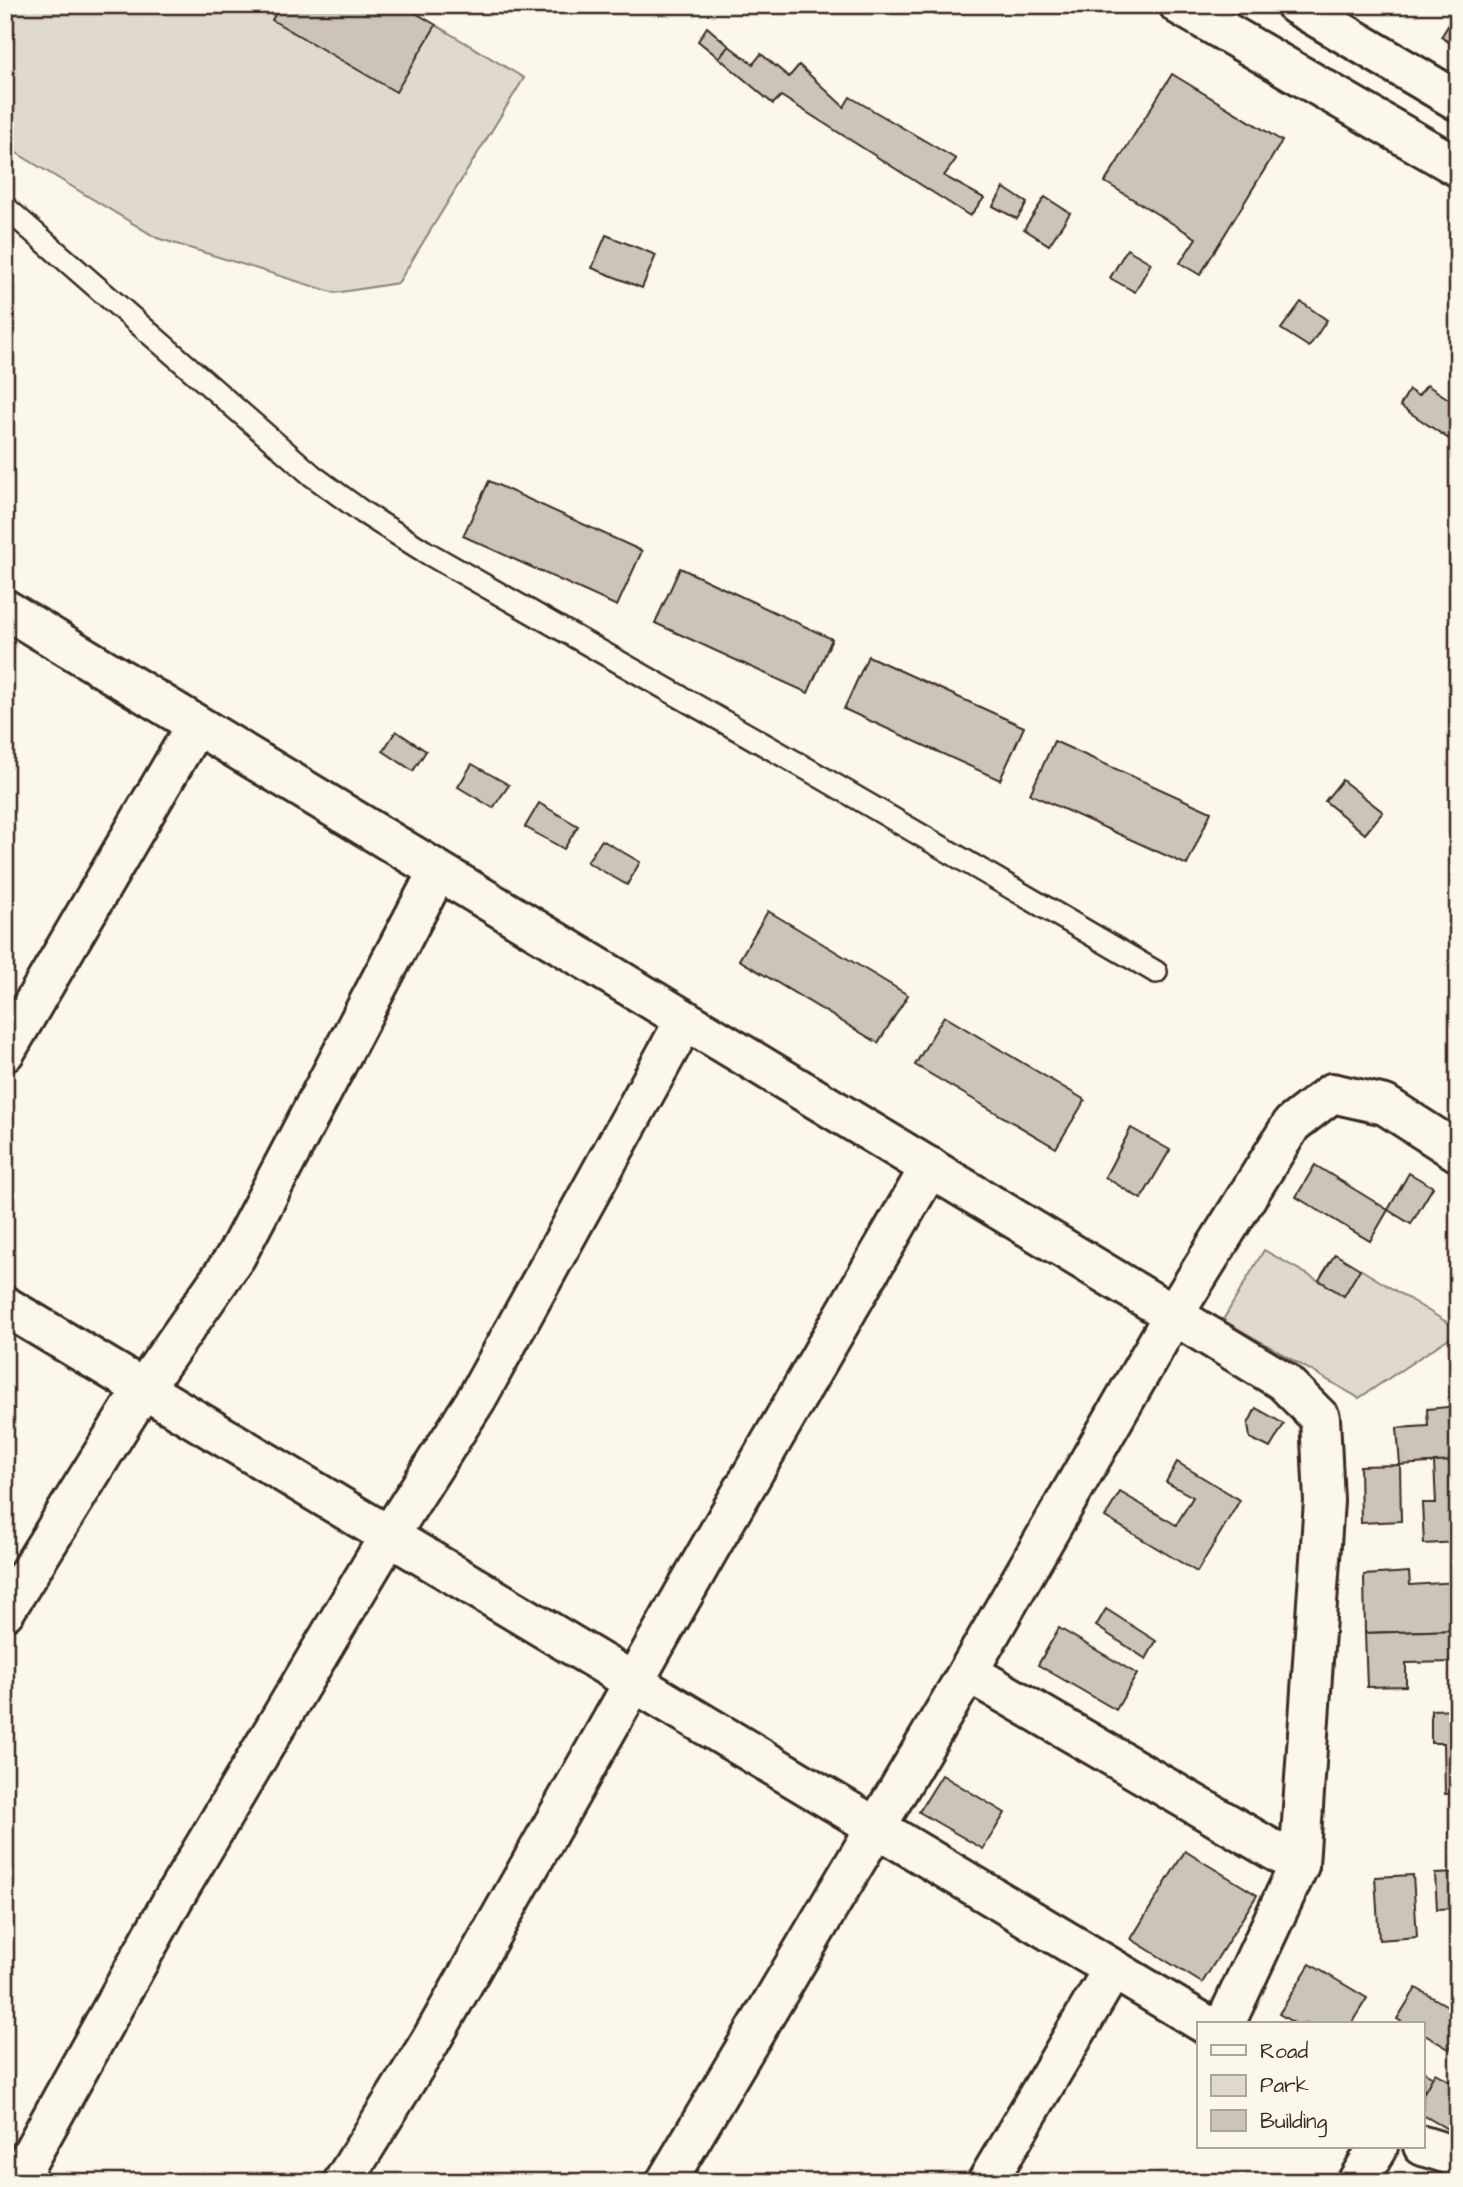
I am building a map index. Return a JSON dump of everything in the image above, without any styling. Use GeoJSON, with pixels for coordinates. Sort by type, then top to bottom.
{"type":"FeatureCollection","features":[{"type":"Feature","properties":{"kind":"street"},"geometry":{"type":"LineString","coordinates":[[1179,5],[1458,167]]}},
{"type":"Feature","properties":{"kind":"street"},"geometry":{"type":"LineString","coordinates":[[1296,5],[1458,101]]}},
{"type":"Feature","properties":{"kind":"street"},"geometry":{"type":"LineString","coordinates":[[5,609],[1283,1381],[1320,1418],[1324,1501],[1299,1865],[1226,2022]]}},
{"type":"Feature","properties":{"kind":"street"},"geometry":{"type":"LineString","coordinates":[[5,1052],[197,725]]}},
{"type":"Feature","properties":{"kind":"street"},"geometry":{"type":"LineString","coordinates":[[5,1611],[143,1389],[236,1256],[438,871]]}},
{"type":"Feature","properties":{"kind":"street"},"geometry":{"type":"LineString","coordinates":[[16,2182],[172,1900],[389,1536],[477,1398],[685,1020]]}},
{"type":"Feature","properties":{"kind":"street"},"geometry":{"type":"LineString","coordinates":[[666,2182],[968,1672],[1174,1314],[1292,1124],[1332,1094],[1385,1105],[1458,1152]]}},
{"type":"Feature","properties":{"kind":"street"},"geometry":{"type":"LineString","coordinates":[[343,2182],[430,2042],[633,1682],[930,1167]]}},
{"type":"Feature","properties":{"kind":"street"},"geometry":{"type":"LineString","coordinates":[[5,1306],[1202,2022]]}},
{"type":"Feature","properties":{"kind":"street"},"geometry":{"type":"LineString","coordinates":[[968,1672],[1299,1865]]}},
{"type":"Feature","properties":{"kind":"street"},"geometry":{"type":"LineString","coordinates":[[987,2182],[1113,1969]]}},
{"type":"Feature","properties":{"kind":"street"},"geometry":{"type":"LineString","coordinates":[[1424,2146],[1458,2157]]}},
{"type":"Feature","properties":{"kind":"street"},"geometry":{"type":"LineString","coordinates":[[1357,2182],[1377,2148]]}},
{"type":"Feature","properties":{"kind":"lane"},"geometry":{"type":"LineString","coordinates":[[5,207],[313,476],[363,513],[424,551],[1156,971]]}},
{"type":"Feature","properties":{"kind":"green space"},"geometry":{"type":"Polygon","coordinates":[[[6,5],[402,5],[524,78],[398,283],[335,293],[157,238],[5,146],[6,5]]]}},
{"type":"Feature","properties":{"kind":"green space"},"geometry":{"type":"Polygon","coordinates":[[[1264,1250],[1344,1295],[1360,1269],[1458,1329],[1458,1332],[1359,1398],[1223,1320],[1264,1250]]]}},
{"type":"Feature","properties":{"kind":"building"},"geometry":{"type":"Polygon","coordinates":[[[281,5],[402,5],[436,25],[396,92],[272,20],[281,5]]]}},
{"type":"Feature","properties":{"kind":"building"},"geometry":{"type":"Polygon","coordinates":[[[1458,10],[1458,48],[1441,37],[1458,10]]]}},
{"type":"Feature","properties":{"kind":"building"},"geometry":{"type":"Polygon","coordinates":[[[707,27],[729,46],[719,58],[698,41],[707,27]]]}},
{"type":"Feature","properties":{"kind":"building"},"geometry":{"type":"Polygon","coordinates":[[[729,46],[753,64],[761,54],[789,77],[799,65],[844,107],[850,97],[956,159],[944,176],[984,198],[970,216],[781,96],[773,104],[719,58],[729,46]]]}},
{"type":"Feature","properties":{"kind":"building"},"geometry":{"type":"Polygon","coordinates":[[[1172,74],[1282,141],[1200,275],[1180,263],[1196,238],[1105,182],[1172,74]]]}},
{"type":"Feature","properties":{"kind":"building"},"geometry":{"type":"Polygon","coordinates":[[[1004,188],[1027,203],[1017,219],[993,206],[1004,188]]]}},
{"type":"Feature","properties":{"kind":"building"},"geometry":{"type":"Polygon","coordinates":[[[1045,197],[1070,213],[1049,245],[1024,229],[1045,197]]]}},
{"type":"Feature","properties":{"kind":"building"},"geometry":{"type":"Polygon","coordinates":[[[606,235],[656,255],[642,288],[592,268],[606,235]]]}},
{"type":"Feature","properties":{"kind":"building"},"geometry":{"type":"Polygon","coordinates":[[[1127,249],[1151,263],[1135,292],[1110,278],[1127,249]]]}},
{"type":"Feature","properties":{"kind":"building"},"geometry":{"type":"Polygon","coordinates":[[[1301,302],[1327,320],[1309,347],[1281,329],[1301,302]]]}},
{"type":"Feature","properties":{"kind":"building"},"geometry":{"type":"Polygon","coordinates":[[[1427,385],[1458,405],[1458,445],[1400,406],[1409,390],[1418,396],[1427,385]]]}},
{"type":"Feature","properties":{"kind":"building"},"geometry":{"type":"Polygon","coordinates":[[[489,481],[642,551],[617,606],[463,536],[489,481]]]}},
{"type":"Feature","properties":{"kind":"building"},"geometry":{"type":"Polygon","coordinates":[[[680,568],[832,639],[808,693],[655,623],[680,568]]]}},
{"type":"Feature","properties":{"kind":"building"},"geometry":{"type":"Polygon","coordinates":[[[868,656],[1024,727],[1000,780],[844,709],[868,656]]]}},
{"type":"Feature","properties":{"kind":"building"},"geometry":{"type":"Polygon","coordinates":[[[396,731],[426,751],[413,771],[383,751],[396,731]]]}},
{"type":"Feature","properties":{"kind":"building"},"geometry":{"type":"Polygon","coordinates":[[[1054,741],[1211,812],[1187,865],[1030,794],[1054,741]]]}},
{"type":"Feature","properties":{"kind":"building"},"geometry":{"type":"Polygon","coordinates":[[[472,764],[509,785],[493,808],[458,787],[472,764]]]}},
{"type":"Feature","properties":{"kind":"building"},"geometry":{"type":"Polygon","coordinates":[[[1342,780],[1383,812],[1365,834],[1325,801],[1342,780]]]}},
{"type":"Feature","properties":{"kind":"building"},"geometry":{"type":"Polygon","coordinates":[[[539,803],[578,826],[564,849],[525,827],[539,803]]]}},
{"type":"Feature","properties":{"kind":"building"},"geometry":{"type":"Polygon","coordinates":[[[602,840],[640,862],[627,885],[587,862],[602,840]]]}},
{"type":"Feature","properties":{"kind":"building"},"geometry":{"type":"Polygon","coordinates":[[[768,911],[908,995],[878,1043],[739,960],[768,911]]]}},
{"type":"Feature","properties":{"kind":"building"},"geometry":{"type":"Polygon","coordinates":[[[944,1016],[1085,1100],[1056,1148],[915,1065],[944,1016]]]}},
{"type":"Feature","properties":{"kind":"building"},"geometry":{"type":"Polygon","coordinates":[[[1131,1128],[1170,1150],[1141,1199],[1105,1177],[1131,1128]]]}},
{"type":"Feature","properties":{"kind":"building"},"geometry":{"type":"Polygon","coordinates":[[[1315,1165],[1388,1210],[1370,1241],[1296,1197],[1315,1165]]]}},
{"type":"Feature","properties":{"kind":"building"},"geometry":{"type":"Polygon","coordinates":[[[1409,1173],[1433,1187],[1411,1224],[1388,1210],[1409,1173]]]}},
{"type":"Feature","properties":{"kind":"building"},"geometry":{"type":"Polygon","coordinates":[[[1335,1254],[1360,1269],[1344,1296],[1319,1280],[1335,1254]]]}},
{"type":"Feature","properties":{"kind":"building"},"geometry":{"type":"Polygon","coordinates":[[[1458,1406],[1458,1461],[1400,1465],[1397,1428],[1428,1426],[1427,1409],[1458,1406]]]}},
{"type":"Feature","properties":{"kind":"building"},"geometry":{"type":"Polygon","coordinates":[[[1256,1408],[1284,1424],[1270,1448],[1250,1438],[1248,1424],[1256,1408]]]}},
{"type":"Feature","properties":{"kind":"building"},"geometry":{"type":"Polygon","coordinates":[[[1458,1461],[1458,1542],[1424,1544],[1422,1503],[1436,1503],[1434,1462],[1458,1461]]]}},
{"type":"Feature","properties":{"kind":"building"},"geometry":{"type":"Polygon","coordinates":[[[1177,1462],[1240,1500],[1197,1572],[1105,1517],[1120,1492],[1176,1525],[1193,1497],[1166,1482],[1177,1462]]]}},
{"type":"Feature","properties":{"kind":"building"},"geometry":{"type":"Polygon","coordinates":[[[1400,1465],[1401,1521],[1361,1523],[1360,1466],[1400,1465]]]}},
{"type":"Feature","properties":{"kind":"building"},"geometry":{"type":"Polygon","coordinates":[[[1449,1542],[1458,1542],[1458,1582],[1451,1582],[1449,1542]]]}},
{"type":"Feature","properties":{"kind":"building"},"geometry":{"type":"Polygon","coordinates":[[[1409,1572],[1410,1585],[1458,1582],[1458,1630],[1365,1633],[1364,1575],[1409,1572]]]}},
{"type":"Feature","properties":{"kind":"building"},"geometry":{"type":"Polygon","coordinates":[[[1106,1609],[1156,1641],[1146,1659],[1096,1626],[1106,1609]]]}},
{"type":"Feature","properties":{"kind":"building"},"geometry":{"type":"Polygon","coordinates":[[[1059,1628],[1137,1674],[1116,1710],[1038,1665],[1059,1628]]]}},
{"type":"Feature","properties":{"kind":"building"},"geometry":{"type":"Polygon","coordinates":[[[1458,1630],[1458,1650],[1453,1650],[1453,1662],[1406,1663],[1406,1686],[1367,1687],[1365,1633],[1458,1630]]]}},
{"type":"Feature","properties":{"kind":"building"},"geometry":{"type":"Polygon","coordinates":[[[1458,1709],[1458,1793],[1445,1794],[1444,1743],[1431,1743],[1431,1710],[1458,1709]]]}},
{"type":"Feature","properties":{"kind":"building"},"geometry":{"type":"Polygon","coordinates":[[[942,1775],[1005,1813],[983,1849],[919,1812],[942,1775]]]}},
{"type":"Feature","properties":{"kind":"building"},"geometry":{"type":"Polygon","coordinates":[[[1185,1851],[1257,1895],[1202,1983],[1131,1939],[1185,1851]]]}},
{"type":"Feature","properties":{"kind":"building"},"geometry":{"type":"Polygon","coordinates":[[[1458,1873],[1458,1908],[1437,1909],[1435,1874],[1458,1873]]]}},
{"type":"Feature","properties":{"kind":"building"},"geometry":{"type":"Polygon","coordinates":[[[1413,1875],[1417,1937],[1379,1940],[1375,1877],[1413,1875]]]}},
{"type":"Feature","properties":{"kind":"building"},"geometry":{"type":"Polygon","coordinates":[[[1310,1964],[1367,1998],[1352,2022],[1293,2022],[1279,2014],[1310,1964]]]}},
{"type":"Feature","properties":{"kind":"building"},"geometry":{"type":"Polygon","coordinates":[[[1416,1988],[1458,2012],[1458,2035],[1449,2049],[1424,2035],[1424,2022],[1402,2022],[1397,2019],[1416,1988]]]}},
{"type":"Feature","properties":{"kind":"building"},"geometry":{"type":"Polygon","coordinates":[[[1424,2072],[1433,2077],[1424,2092],[1424,2072]]]}},
{"type":"Feature","properties":{"kind":"building"},"geometry":{"type":"Polygon","coordinates":[[[1435,2073],[1458,2086],[1458,2135],[1424,2116],[1424,2092],[1435,2073]]]}}]}
